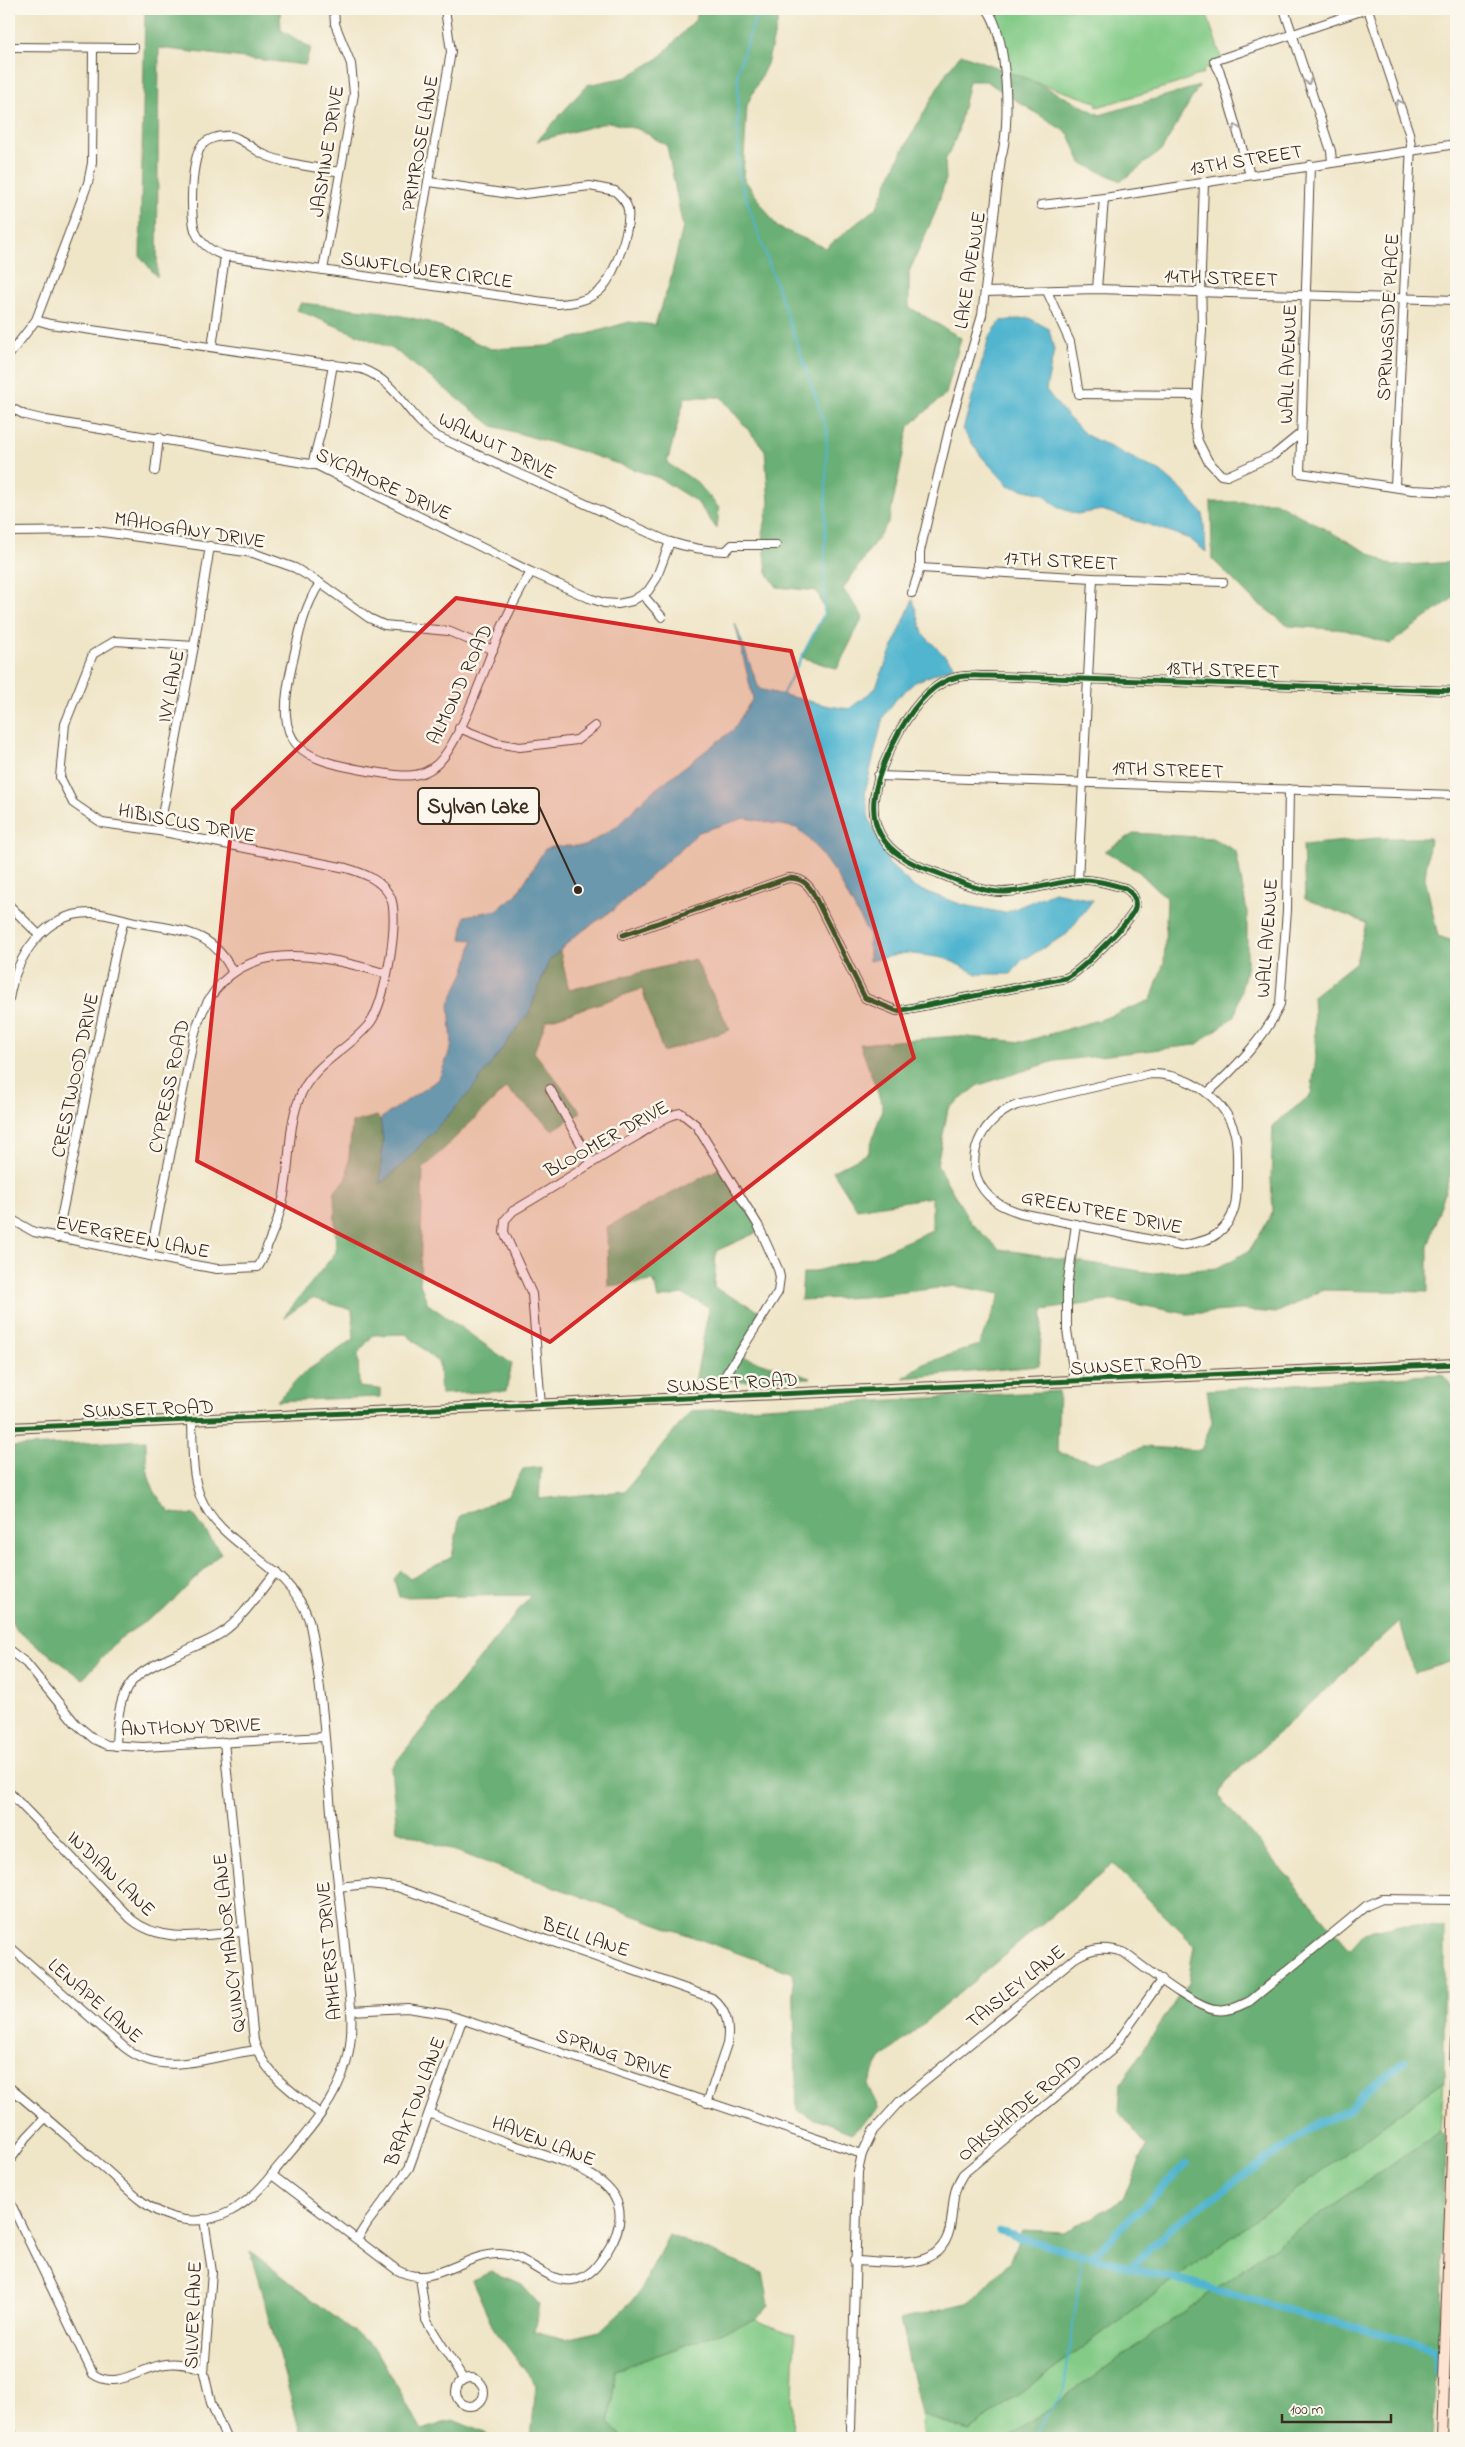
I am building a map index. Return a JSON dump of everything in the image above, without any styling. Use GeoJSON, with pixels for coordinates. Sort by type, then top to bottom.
{"type":"FeatureCollection","features":[{"type":"Feature","properties":{"kind":"street","name":"JASMINE DRIVE"},"geometry":{"type":"LineString","coordinates":[[323,270],[354,94],[351,64],[335,24],[334,9]]}},
{"type":"Feature","properties":{"kind":"street","name":"PRIMROSE LANE"},"geometry":{"type":"LineString","coordinates":[[410,283],[430,182],[450,52],[445,9]]}},
{"type":"Feature","properties":{"kind":"street","name":"LAKE AVENUE"},"geometry":{"type":"LineString","coordinates":[[912,593],[920,568],[920,551],[950,425],[982,315],[1001,158],[1006,143],[1006,90],[1002,49],[998,30],[987,9]]}},
{"type":"Feature","properties":{"kind":"street"},"geometry":{"type":"LineString","coordinates":[[1284,9],[1331,151],[1332,162]]}},
{"type":"Feature","properties":{"kind":"street"},"geometry":{"type":"LineString","coordinates":[[1250,175],[1220,72],[1214,61],[1367,9]]}},
{"type":"Feature","properties":{"kind":"street","name":"SPRINGSIDE PLACE"},"geometry":{"type":"LineString","coordinates":[[1367,9],[1409,133],[1412,150],[1395,486]]}},
{"type":"Feature","properties":{"kind":"street"},"geometry":{"type":"LineString","coordinates":[[9,47],[134,48]]}},
{"type":"Feature","properties":{"kind":"street"},"geometry":{"type":"LineString","coordinates":[[9,354],[36,320],[88,183],[92,163],[93,49]]}},
{"type":"Feature","properties":{"kind":"street","name":"SUNFLOWER CIRCLE"},"geometry":{"type":"LineString","coordinates":[[340,172],[266,155],[234,136],[219,137],[203,144],[194,167],[193,223],[196,234],[204,245],[225,256],[558,304],[582,301],[599,292],[609,280],[629,225],[628,208],[615,191],[590,186],[516,195],[430,182]]}},
{"type":"Feature","properties":{"kind":"street","name":"13TH STREET"},"geometry":{"type":"LineString","coordinates":[[1041,205],[1104,198],[1456,144]]}},
{"type":"Feature","properties":{"kind":"street","name":"WALL AVENUE"},"geometry":{"type":"LineString","coordinates":[[1310,166],[1300,473],[1395,486]]}},
{"type":"Feature","properties":{"kind":"street"},"geometry":{"type":"LineString","coordinates":[[1204,182],[1202,331],[1195,427],[1198,441],[1212,467],[1221,476],[1237,472],[1274,455],[1301,433]]}},
{"type":"Feature","properties":{"kind":"street"},"geometry":{"type":"LineString","coordinates":[[1097,289],[1104,198]]}},
{"type":"Feature","properties":{"kind":"street"},"geometry":{"type":"LineString","coordinates":[[212,347],[225,256]]}},
{"type":"Feature","properties":{"kind":"street","name":"14TH STREET"},"geometry":{"type":"LineString","coordinates":[[985,292],[1097,289],[1456,300]]}},
{"type":"Feature","properties":{"kind":"street"},"geometry":{"type":"LineString","coordinates":[[1047,291],[1070,342],[1079,394],[1197,395]]}},
{"type":"Feature","properties":{"kind":"street","name":"WALNUT DRIVE"},"geometry":{"type":"LineString","coordinates":[[36,320],[50,324],[362,369],[380,376],[399,396],[424,428],[436,436],[670,542],[690,548],[713,550],[726,550],[732,545],[776,545]]}},
{"type":"Feature","properties":{"kind":"street"},"geometry":{"type":"LineString","coordinates":[[312,465],[322,426],[333,364]]}},
{"type":"Feature","properties":{"kind":"street","name":"SYCAMORE DRIVE"},"geometry":{"type":"LineString","coordinates":[[9,407],[25,415],[46,420],[159,437],[312,465],[531,572],[589,598],[604,603],[618,604],[643,595]]}},
{"type":"Feature","properties":{"kind":"street"},"geometry":{"type":"LineString","coordinates":[[154,471],[159,437]]}},
{"type":"Feature","properties":{"kind":"street"},"geometry":{"type":"LineString","coordinates":[[1395,486],[1412,490],[1456,492]]}},
{"type":"Feature","properties":{"kind":"street","name":"MAHOGANY DRIVE"},"geometry":{"type":"LineString","coordinates":[[9,532],[96,531],[262,555],[287,564],[320,583],[369,618],[384,625],[448,631],[493,650]]}},
{"type":"Feature","properties":{"kind":"street"},"geometry":{"type":"LineString","coordinates":[[662,617],[643,595],[656,579],[670,542]]}},
{"type":"Feature","properties":{"kind":"street","name":"IVY LANE"},"geometry":{"type":"LineString","coordinates":[[158,831],[194,646],[210,546]]}},
{"type":"Feature","properties":{"kind":"street","name":"17TH STREET"},"geometry":{"type":"LineString","coordinates":[[920,568],[1093,578],[1223,582]]}},
{"type":"Feature","properties":{"kind":"street","name":"ALMOND ROAD"},"geometry":{"type":"LineString","coordinates":[[320,583],[311,597],[301,621],[285,694],[286,722],[290,736],[298,746],[309,754],[328,763],[407,776],[423,773],[441,761],[450,748],[493,650],[531,572]]}},
{"type":"Feature","properties":{"kind":"street"},"geometry":{"type":"LineString","coordinates":[[623,935],[788,878],[795,878],[802,880],[812,891],[865,998],[896,1010],[1058,980],[1081,970],[1127,922],[1135,908],[1132,892],[1125,888],[1078,880],[1093,578]]}},
{"type":"Feature","properties":{"kind":"street","name":"HIBISCUS DRIVE"},"geometry":{"type":"LineString","coordinates":[[194,646],[115,641],[93,654],[65,724],[60,777],[73,803],[102,823],[158,831],[355,871],[379,884],[390,897],[394,906],[394,930],[386,974]]}},
{"type":"Feature","properties":{"kind":"street","name":"18TH STREET"},"geometry":{"type":"LineString","coordinates":[[1078,880],[1023,891],[1000,892],[957,880],[902,858],[889,846],[878,825],[874,802],[878,776],[902,727],[922,698],[944,682],[956,677],[989,676],[1456,691]]}},
{"type":"Feature","properties":{"kind":"street"},"geometry":{"type":"LineString","coordinates":[[459,728],[497,743],[520,747],[577,740],[595,726]]}},
{"type":"Feature","properties":{"kind":"street","name":"19TH STREET"},"geometry":{"type":"LineString","coordinates":[[878,776],[1456,795]]}},
{"type":"Feature","properties":{"kind":"street","name":"WALL AVENUE"},"geometry":{"type":"LineString","coordinates":[[1207,1093],[1263,1033],[1275,1016],[1280,1004],[1287,910],[1289,789]]}},
{"type":"Feature","properties":{"kind":"street"},"geometry":{"type":"LineString","coordinates":[[9,906],[39,935]]}},
{"type":"Feature","properties":{"kind":"street"},"geometry":{"type":"LineString","coordinates":[[9,999],[20,962],[39,935],[57,922],[74,915],[92,913],[187,932],[204,939],[221,953],[233,974]]}},
{"type":"Feature","properties":{"kind":"street","name":"CRESTWOOD DRIVE"},"geometry":{"type":"LineString","coordinates":[[57,1238],[116,950],[124,920]]}},
{"type":"Feature","properties":{"kind":"street","name":"CYPRESS ROAD"},"geometry":{"type":"LineString","coordinates":[[150,1256],[196,1028],[209,998],[233,974],[267,957],[301,956],[343,963],[386,974]]}},
{"type":"Feature","properties":{"kind":"street","name":"EVERGREEN LANE"},"geometry":{"type":"LineString","coordinates":[[9,1218],[28,1230],[57,1238],[217,1269],[255,1268],[260,1265],[284,1198],[293,1120],[300,1096],[314,1073],[329,1058],[353,1041],[374,1018],[382,998],[386,974]]}},
{"type":"Feature","properties":{"kind":"street","name":"GREENTREE DRIVE"},"geometry":{"type":"LineString","coordinates":[[1151,1074],[1168,1074],[1207,1093],[1220,1103],[1226,1113],[1236,1143],[1235,1212],[1224,1228],[1209,1239],[1181,1246],[1021,1213],[1005,1208],[991,1198],[976,1176],[975,1148],[978,1138],[991,1120],[1006,1109],[1017,1105],[1151,1074]]}},
{"type":"Feature","properties":{"kind":"street"},"geometry":{"type":"LineString","coordinates":[[550,1089],[591,1162]]}},
{"type":"Feature","properties":{"kind":"street","name":"BLOOMER DRIVE"},"geometry":{"type":"LineString","coordinates":[[541,1406],[532,1294],[523,1270],[505,1236],[504,1224],[513,1211],[591,1162],[656,1124],[675,1114],[681,1113],[696,1125],[758,1225],[780,1277],[778,1292],[711,1398]]}},
{"type":"Feature","properties":{"kind":"street"},"geometry":{"type":"LineString","coordinates":[[1075,1382],[1067,1330],[1067,1287],[1076,1224]]}},
{"type":"Feature","properties":{"kind":"street","name":"SUNSET ROAD"},"geometry":{"type":"LineString","coordinates":[[9,1428],[541,1406],[1456,1364]]}},
{"type":"Feature","properties":{"kind":"street","name":"AMHERST DRIVE"},"geometry":{"type":"LineString","coordinates":[[9,2087],[129,2191],[153,2209],[174,2218],[204,2219],[218,2217],[238,2208],[256,2194],[320,2114],[336,2089],[345,2067],[350,2043],[351,2012],[324,1737],[309,1620],[296,1593],[276,1572],[225,1530],[206,1509],[199,1493],[195,1473],[192,1421]]}},
{"type":"Feature","properties":{"kind":"street"},"geometry":{"type":"LineString","coordinates":[[116,1746],[116,1728],[122,1698],[134,1678],[146,1669],[222,1633],[234,1623],[276,1572]]}},
{"type":"Feature","properties":{"kind":"street","name":"ANTHONY DRIVE"},"geometry":{"type":"LineString","coordinates":[[9,1650],[26,1663],[74,1721],[89,1735],[101,1742],[116,1746],[143,1747],[324,1737]]}},
{"type":"Feature","properties":{"kind":"street","name":"QUINCY MANOR LANE"},"geometry":{"type":"LineString","coordinates":[[224,1742],[242,1932],[257,2050],[272,2074],[320,2114]]}},
{"type":"Feature","properties":{"kind":"street","name":"INDIAN LANE"},"geometry":{"type":"LineString","coordinates":[[9,1792],[131,1920],[144,1929],[164,1936],[242,1932]]}},
{"type":"Feature","properties":{"kind":"street","name":"BELL LANE"},"geometry":{"type":"LineString","coordinates":[[338,1888],[368,1884],[397,1886],[712,1998],[724,2012],[729,2033],[707,2103]]}},
{"type":"Feature","properties":{"kind":"street","name":"TAISLEY LANE"},"geometry":{"type":"LineString","coordinates":[[851,2429],[856,2190],[862,2154],[873,2131],[900,2101],[1086,1951],[1098,1948],[1112,1948],[1123,1952],[1200,2005],[1216,2010],[1233,2009],[1250,2001],[1366,1906],[1382,1899],[1456,1900]]}},
{"type":"Feature","properties":{"kind":"street","name":"LENAPE LANE"},"geometry":{"type":"LineString","coordinates":[[9,1946],[124,2047],[145,2061],[161,2064],[185,2064],[230,2053],[257,2050]]}},
{"type":"Feature","properties":{"kind":"street","name":"OAKSHADE ROAD"},"geometry":{"type":"LineString","coordinates":[[854,2261],[913,2262],[927,2259],[939,2251],[948,2235],[952,2222],[952,2198],[963,2174],[1112,2050],[1162,1979]]}},
{"type":"Feature","properties":{"kind":"street","name":"SPRING DRIVE"},"geometry":{"type":"LineString","coordinates":[[351,2012],[401,2008],[422,2009],[462,2020],[582,2058],[707,2103],[862,2154]]}},
{"type":"Feature","properties":{"kind":"street","name":"BRAXTON LANE"},"geometry":{"type":"LineString","coordinates":[[357,2239],[409,2168],[462,2020]]}},
{"type":"Feature","properties":{"kind":"street"},"geometry":{"type":"LineString","coordinates":[[1442,2438],[1456,2041]]}},
{"type":"Feature","properties":{"kind":"street","name":"HAVEN LANE"},"geometry":{"type":"LineString","coordinates":[[272,2175],[397,2270],[420,2276],[437,2274],[498,2254],[517,2257],[556,2278],[580,2279],[591,2273],[613,2241],[619,2223],[615,2198],[608,2187],[593,2174],[562,2161],[472,2131],[429,2113]]}},
{"type":"Feature","properties":{"kind":"street"},"geometry":{"type":"LineString","coordinates":[[9,2162],[31,2132],[46,2118]]}},
{"type":"Feature","properties":{"kind":"street"},"geometry":{"type":"LineString","coordinates":[[9,2200],[92,2374],[103,2379],[114,2380],[159,2366],[177,2363],[204,2369]]}},
{"type":"Feature","properties":{"kind":"street","name":"SILVER LANE"},"geometry":{"type":"LineString","coordinates":[[204,2219],[212,2272],[204,2369],[208,2397],[226,2438]]}},
{"type":"Feature","properties":{"kind":"street"},"geometry":{"type":"LineString","coordinates":[[420,2276],[426,2320],[463,2379]]}},
{"type":"Feature","properties":{"kind":"street"},"geometry":{"type":"LineString","coordinates":[[9,2427],[14,2438]]}},
{"type":"Feature","properties":{"kind":"highlighted area"},"geometry":{"type":"Polygon","coordinates":[[[456,598],[791,651],[914,1058],[550,1342],[197,1161],[233,810],[456,598]]]}},
{"type":"Feature","properties":{"kind":"green space"},"geometry":{"type":"Polygon","coordinates":[[[145,9],[280,9],[281,30],[311,48],[305,65],[159,48],[157,277],[140,256],[145,9]]]}},
{"type":"Feature","properties":{"kind":"green space"},"geometry":{"type":"Polygon","coordinates":[[[700,9],[781,9],[767,64],[747,105],[743,177],[777,227],[826,248],[877,207],[898,159],[946,73],[961,54],[1033,81],[1100,115],[1199,86],[1161,151],[1121,181],[1081,163],[1069,134],[986,81],[969,81],[957,135],[945,161],[946,179],[935,213],[909,272],[909,307],[961,338],[946,394],[909,426],[889,521],[843,589],[863,617],[837,669],[801,657],[825,611],[817,591],[777,587],[767,573],[763,533],[769,503],[765,450],[721,397],[685,397],[667,463],[697,482],[719,508],[717,529],[697,502],[659,478],[577,450],[493,426],[395,350],[297,310],[301,303],[384,312],[429,322],[491,349],[547,346],[629,322],[655,325],[669,285],[683,227],[667,146],[641,130],[609,122],[537,141],[587,85],[627,77],[659,58],[695,20],[700,9]]]}},
{"type":"Feature","properties":{"kind":"green space"},"geometry":{"type":"Polygon","coordinates":[[[990,9],[1205,9],[1222,60],[1203,70],[1204,73],[1176,84],[1097,107],[1096,102],[1004,72],[990,9]]]}},
{"type":"Feature","properties":{"kind":"green space"},"geometry":{"type":"Polygon","coordinates":[[[1211,502],[1275,502],[1393,566],[1456,562],[1456,596],[1390,644],[1345,630],[1289,626],[1252,599],[1212,559],[1211,502]]]}},
{"type":"Feature","properties":{"kind":"green space"},"geometry":{"type":"Polygon","coordinates":[[[1135,833],[1212,838],[1236,851],[1247,912],[1247,966],[1235,1016],[1196,1045],[1055,1061],[979,1085],[948,1109],[937,1165],[971,1223],[999,1249],[1153,1273],[1217,1268],[1249,1251],[1273,1212],[1271,1179],[1273,1125],[1311,1095],[1316,1058],[1313,996],[1356,962],[1366,923],[1305,899],[1303,845],[1378,838],[1430,838],[1425,878],[1438,936],[1456,942],[1456,1156],[1428,1247],[1428,1292],[1323,1290],[1276,1313],[1241,1310],[1187,1314],[1115,1300],[1043,1310],[1039,1366],[903,1378],[923,1364],[979,1345],[1001,1294],[955,1286],[863,1297],[801,1300],[803,1274],[871,1257],[932,1230],[932,1197],[857,1209],[833,1171],[868,1153],[883,1107],[860,1044],[956,1036],[1023,1042],[1105,1018],[1151,1000],[1164,962],[1167,899],[1139,872],[1105,851],[1135,833]]]}},
{"type":"Feature","properties":{"kind":"green space"},"geometry":{"type":"Polygon","coordinates":[[[558,943],[569,990],[695,959],[730,1030],[663,1052],[642,989],[546,1021],[534,1052],[581,1112],[553,1130],[506,1088],[423,1169],[420,1284],[428,1304],[512,1364],[506,1391],[441,1394],[439,1363],[406,1334],[373,1335],[358,1353],[359,1387],[380,1389],[380,1397],[277,1401],[302,1374],[354,1339],[352,1310],[312,1298],[283,1318],[336,1252],[334,1192],[347,1178],[352,1123],[377,1116],[400,1154],[558,943]]]}},
{"type":"Feature","properties":{"kind":"green space"},"geometry":{"type":"Polygon","coordinates":[[[722,1167],[760,1231],[716,1251],[714,1288],[766,1314],[737,1355],[811,1378],[695,1383],[709,1307],[682,1294],[658,1299],[654,1281],[608,1286],[607,1227],[722,1167]]]}},
{"type":"Feature","properties":{"kind":"green space"},"geometry":{"type":"Polygon","coordinates":[[[1442,1374],[1456,1391],[1456,1660],[1414,1673],[1400,1621],[1225,1782],[1219,1796],[1350,1949],[1364,1933],[1401,1925],[1444,1927],[1444,2081],[969,2431],[921,2415],[900,2319],[971,2302],[1011,2260],[1023,2230],[1063,2232],[1092,2218],[1123,2198],[1147,2146],[1119,2112],[1121,2083],[1188,1982],[1194,1945],[1113,1864],[881,2059],[867,2085],[879,2109],[851,2133],[797,2111],[793,1973],[397,1830],[391,1768],[531,1595],[399,1597],[394,1579],[401,1571],[410,1579],[452,1557],[460,1516],[508,1496],[523,1469],[541,1467],[539,1499],[625,1491],[691,1411],[1059,1391],[1057,1452],[1097,1463],[1143,1447],[1201,1450],[1212,1422],[1207,1390],[1442,1374]]]}},
{"type":"Feature","properties":{"kind":"green space"},"geometry":{"type":"Polygon","coordinates":[[[146,1440],[148,1471],[157,1496],[171,1513],[194,1515],[221,1553],[167,1607],[119,1639],[83,1679],[15,1629],[9,1616],[9,1447],[146,1440]]]}},
{"type":"Feature","properties":{"kind":"green space"},"geometry":{"type":"Polygon","coordinates":[[[1444,2081],[1440,2131],[1310,2221],[1008,2438],[924,2438],[921,2415],[969,2431],[1444,2081]]]}},
{"type":"Feature","properties":{"kind":"green space"},"geometry":{"type":"Polygon","coordinates":[[[1440,2131],[1445,2136],[1444,2212],[1440,2325],[1432,2438],[1008,2438],[1310,2221],[1440,2131]]]}},
{"type":"Feature","properties":{"kind":"green space"},"geometry":{"type":"Polygon","coordinates":[[[669,2235],[763,2273],[769,2305],[755,2320],[616,2370],[609,2423],[623,2438],[531,2438],[536,2385],[494,2329],[472,2280],[491,2272],[520,2283],[539,2304],[534,2331],[565,2339],[600,2331],[637,2296],[669,2235]]]}},
{"type":"Feature","properties":{"kind":"green space"},"geometry":{"type":"Polygon","coordinates":[[[250,2251],[376,2349],[422,2430],[453,2420],[497,2438],[302,2438],[250,2251]]]}},
{"type":"Feature","properties":{"kind":"green space"},"geometry":{"type":"Polygon","coordinates":[[[755,2320],[795,2335],[792,2438],[623,2438],[609,2423],[616,2370],[755,2320]]]}},
{"type":"Feature","properties":{"kind":"water"},"geometry":{"type":"Polygon","coordinates":[[[1029,318],[1049,329],[1054,350],[1046,390],[1065,414],[1086,435],[1161,472],[1182,490],[1203,514],[1206,552],[1190,539],[1102,510],[1077,514],[1057,507],[1043,494],[1009,486],[981,456],[963,430],[989,337],[1001,321],[1029,318]]]}},
{"type":"Feature","properties":{"kind":"water"},"geometry":{"type":"Polygon","coordinates":[[[913,599],[923,634],[955,666],[915,682],[897,698],[883,717],[865,792],[869,818],[889,864],[915,888],[963,905],[1005,913],[1054,892],[1093,900],[1067,934],[1021,961],[1011,974],[977,974],[945,958],[905,953],[869,961],[869,935],[837,876],[814,844],[797,828],[745,818],[699,832],[613,910],[575,936],[549,961],[529,1013],[471,1091],[401,1166],[380,1184],[383,1139],[380,1119],[439,1079],[452,1045],[449,1003],[465,971],[473,940],[461,939],[465,916],[497,910],[517,894],[545,849],[557,846],[585,846],[617,826],[649,794],[733,730],[753,698],[735,623],[759,689],[849,709],[875,689],[913,599]]]}},
{"type":"Feature","properties":{"kind":"waterway"},"geometry":{"type":"LineString","coordinates":[[758,9],[738,70],[738,175],[827,430],[824,614],[782,695]]}},
{"type":"Feature","properties":{"kind":"waterway"},"geometry":{"type":"LineString","coordinates":[[1130,2268],[1171,2228],[1320,2122],[1349,2110],[1362,2094],[1404,2062]]}},
{"type":"Feature","properties":{"kind":"waterway"},"geometry":{"type":"LineString","coordinates":[[1091,2257],[1186,2165]]}},
{"type":"Feature","properties":{"kind":"waterway"},"geometry":{"type":"LineString","coordinates":[[1000,2232],[1303,2314],[1413,2341],[1435,2351],[1438,2373]]}},
{"type":"Feature","properties":{"kind":"waterway"},"geometry":{"type":"LineString","coordinates":[[1037,2438],[1046,2415],[1059,2399],[1064,2388],[1078,2291],[1081,2254]]}},
{"type":"Feature","properties":{"kind":"cycle path"},"geometry":{"type":"LineString","coordinates":[[623,935],[792,878],[802,881],[812,891],[865,998],[897,1011],[1066,978],[1093,957],[1132,914],[1135,908],[1135,901],[1128,890],[1107,883],[1077,880],[1012,892],[994,892],[962,883],[906,860],[887,844],[878,829],[874,814],[874,797],[884,763],[904,723],[923,698],[939,684],[962,676],[974,676],[1456,691]]}},
{"type":"Feature","properties":{"kind":"cycle path"},"geometry":{"type":"LineString","coordinates":[[9,1428],[1456,1364]]}},
{"type":"Feature","properties":{"kind":"place","name":"Sylvan Lake"},"geometry":{"type":"Point","coordinates":[578,890]}}]}
